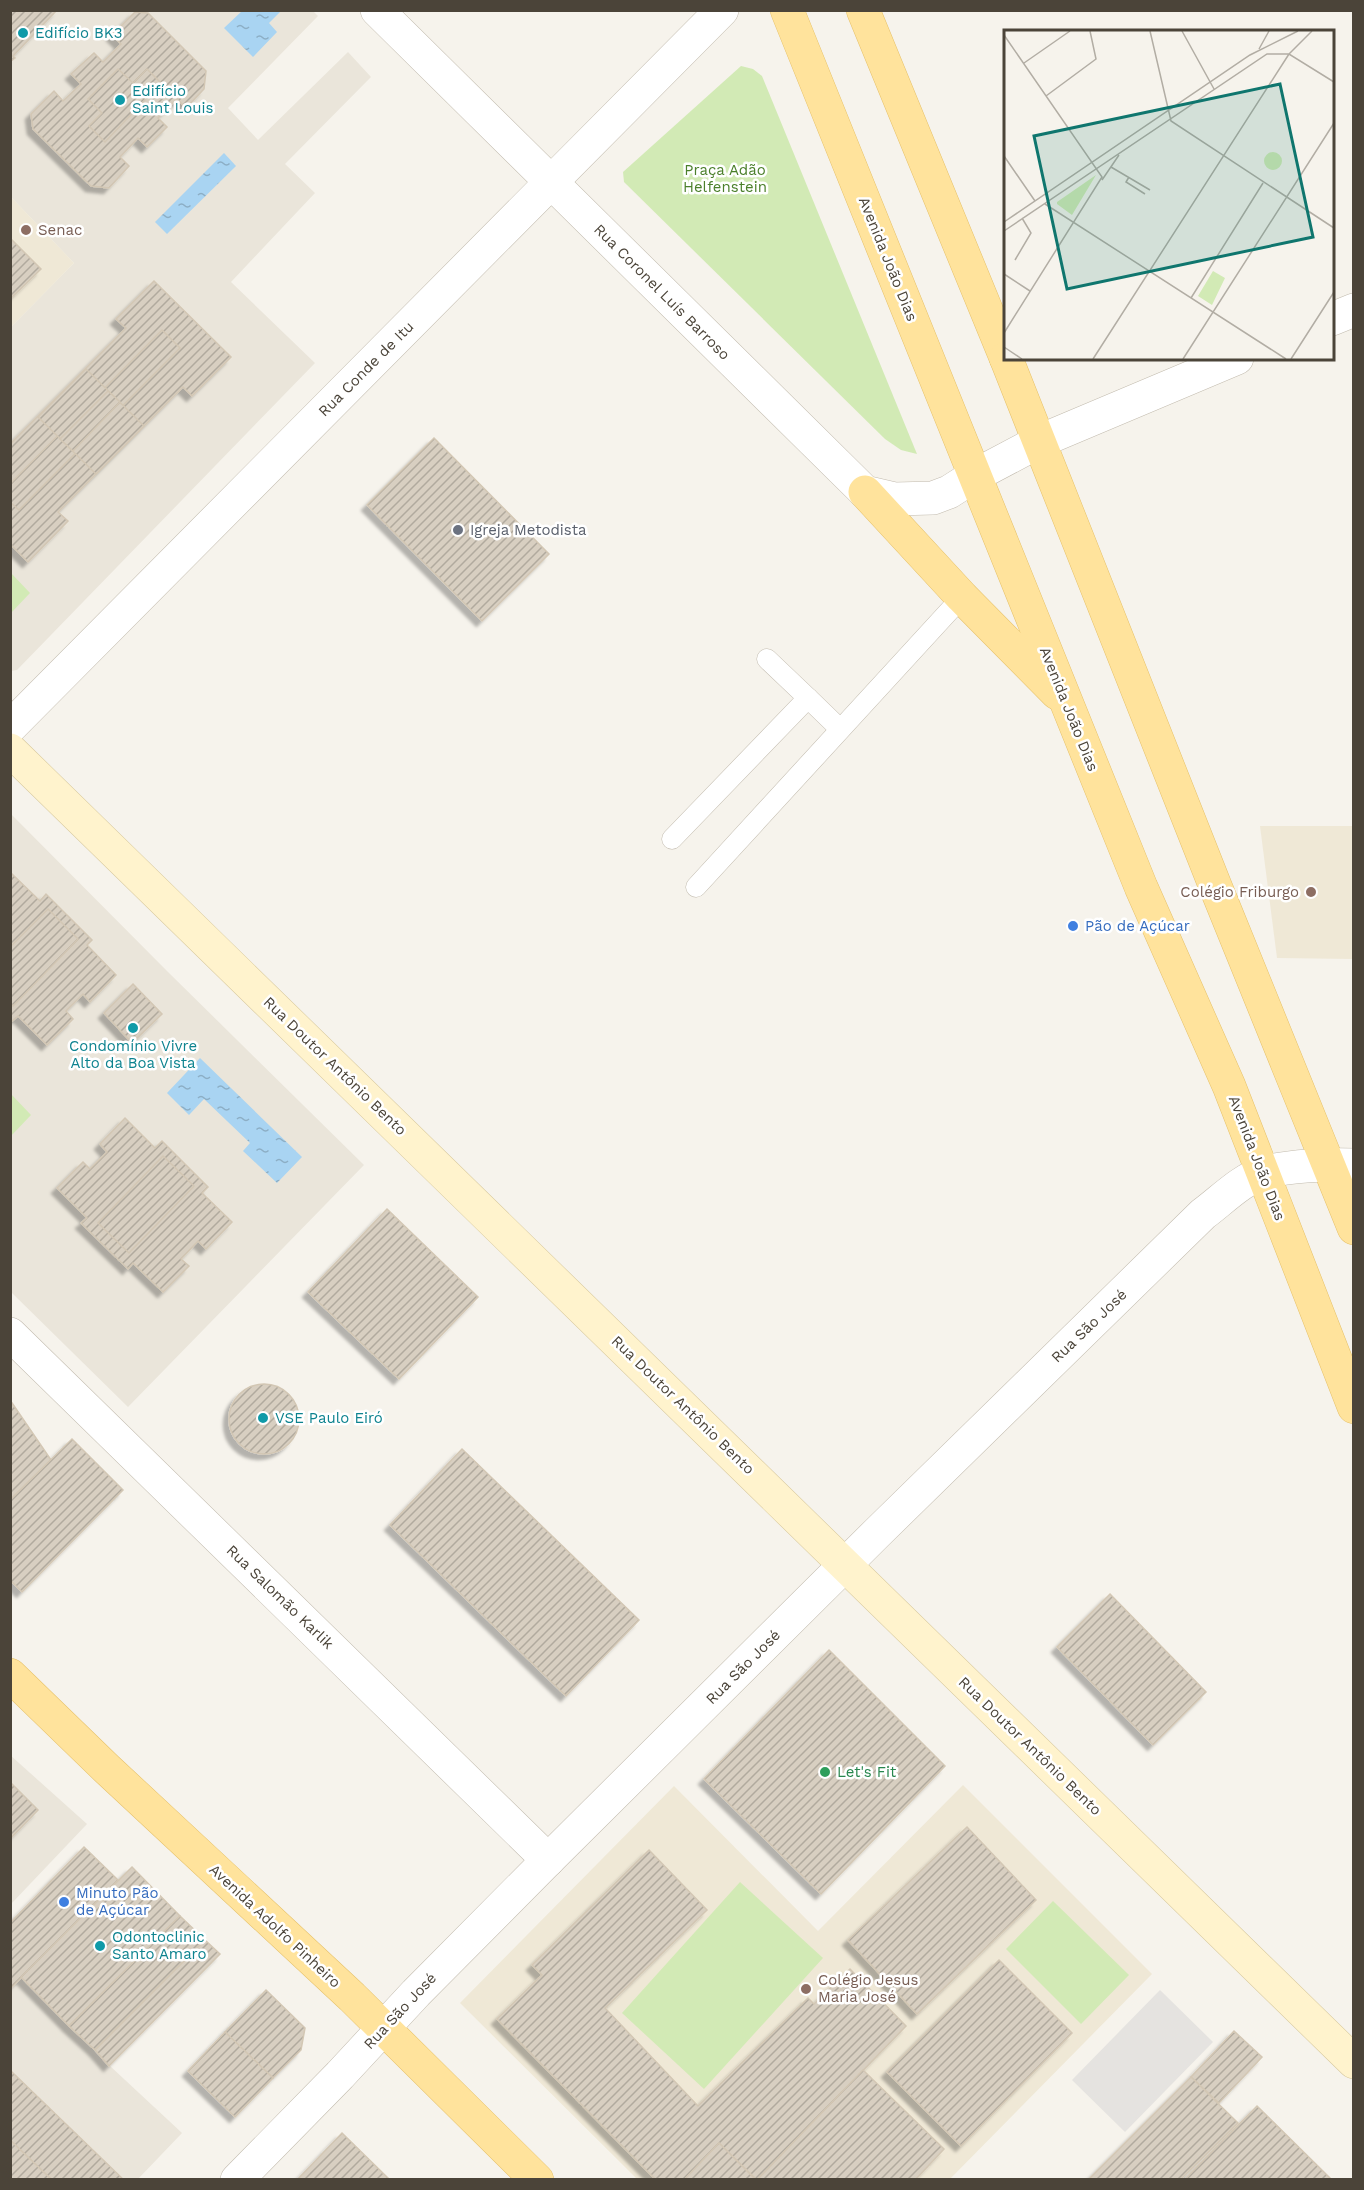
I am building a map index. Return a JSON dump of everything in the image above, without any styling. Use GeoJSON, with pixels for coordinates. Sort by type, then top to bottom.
{"type":"FeatureCollection","features":[{"type":"Feature","properties":{"kind":"main road","name":"Avenida João Dias"},"geometry":{"type":"LineString","coordinates":[[787,10],[1141,887],[1229,1086],[1264,1172],[1289,1245],[1353,1407]]}},
{"type":"Feature","properties":{"kind":"main road"},"geometry":{"type":"LineString","coordinates":[[862,10],[1004,353]]}},
{"type":"Feature","properties":{"kind":"main road"},"geometry":{"type":"LineString","coordinates":[[1007,360],[1214,884],[1341,1165],[1353,1228]]}},
{"type":"Feature","properties":{"kind":"main road"},"geometry":{"type":"LineString","coordinates":[[866,492],[962,597],[1068,704]]}},
{"type":"Feature","properties":{"kind":"main road","name":"Avenida Adolfo Pinheiro"},"geometry":{"type":"LineString","coordinates":[[10,1675],[107,1769],[352,1997],[537,2180]]}},
{"type":"Feature","properties":{"kind":"street","name":"Rua Coronel Luís Barroso"},"geometry":{"type":"LineString","coordinates":[[377,10],[866,492]]}},
{"type":"Feature","properties":{"kind":"street","name":"Rua Conde de Itu"},"geometry":{"type":"LineString","coordinates":[[10,727],[722,10]]}},
{"type":"Feature","properties":{"kind":"street"},"geometry":{"type":"LineString","coordinates":[[1334,318],[1353,310]]}},
{"type":"Feature","properties":{"kind":"street"},"geometry":{"type":"LineString","coordinates":[[866,492],[895,499],[933,498],[949,492],[1040,441],[1232,360]]}},
{"type":"Feature","properties":{"kind":"street","name":"Rua Doutor Antônio Bento"},"geometry":{"type":"LineString","coordinates":[[10,750],[1353,2062]]}},
{"type":"Feature","properties":{"kind":"street"},"geometry":{"type":"LineString","coordinates":[[1264,1172],[1341,1165]]}},
{"type":"Feature","properties":{"kind":"street","name":"Rua São José"},"geometry":{"type":"LineString","coordinates":[[237,2180],[548,1860],[845,1565],[1203,1214],[1241,1185],[1264,1172]]}},
{"type":"Feature","properties":{"kind":"street","name":"Rua Salomão Karlik"},"geometry":{"type":"LineString","coordinates":[[10,1334],[548,1860]]}},
{"type":"Feature","properties":{"kind":"lane"},"geometry":{"type":"LineString","coordinates":[[696,887],[962,597]]}},
{"type":"Feature","properties":{"kind":"lane"},"geometry":{"type":"LineString","coordinates":[[767,658],[840,729]]}},
{"type":"Feature","properties":{"kind":"lane"},"geometry":{"type":"LineString","coordinates":[[672,839],[807,698]]}},
{"type":"Feature","properties":{"kind":"shaded area"},"geometry":{"type":"Polygon","coordinates":[[[11,11],[313,11],[318,16],[228,108],[258,140],[348,52],[371,77],[285,164],[315,193],[231,282],[315,363],[17,670],[11,671],[11,327],[74,263],[11,197],[11,11]]]}},
{"type":"Feature","properties":{"kind":"shaded area","name":"Senac"},"geometry":{"type":"Polygon","coordinates":[[[11,197],[74,263],[11,327],[11,197]]]}},
{"type":"Feature","properties":{"kind":"shaded area"},"geometry":{"type":"Polygon","coordinates":[[[10,813],[364,1165],[128,1407],[11,1292],[10,813]]]}},
{"type":"Feature","properties":{"kind":"shaded area","name":"Colégio Friburgo"},"geometry":{"type":"Polygon","coordinates":[[[1260,826],[1353,826],[1353,959],[1277,958],[1260,826]]]}},
{"type":"Feature","properties":{"kind":"shaded area"},"geometry":{"type":"Polygon","coordinates":[[[10,1755],[87,1824],[11,1904],[10,1904],[10,1755]]]}},
{"type":"Feature","properties":{"kind":"shaded area","name":"Colégio Jesus Maria José"},"geometry":{"type":"Polygon","coordinates":[[[963,1785],[1152,1974],[949,2180],[637,2179],[460,2003],[674,1786],[818,1931],[963,1785]]]}},
{"type":"Feature","properties":{"kind":"shaded area"},"geometry":{"type":"Polygon","coordinates":[[[21,1977],[110,2066],[182,2133],[138,2179],[124,2179],[11,2070],[10,1989],[21,1977]]]}},
{"type":"Feature","properties":{"kind":"shaded area"},"geometry":{"type":"Polygon","coordinates":[[[1160,1990],[1213,2042],[1125,2132],[1072,2080],[1160,1990]]]}},
{"type":"Feature","properties":{"kind":"green space","name":"Praça Adão Helfenstein"},"geometry":{"type":"Polygon","coordinates":[[[741,66],[753,69],[762,76],[917,454],[901,450],[885,439],[624,182],[623,172],[741,66]]]}},
{"type":"Feature","properties":{"kind":"green space"},"geometry":{"type":"Polygon","coordinates":[[[11,573],[30,593],[10,613],[11,573]]]}},
{"type":"Feature","properties":{"kind":"green space"},"geometry":{"type":"Polygon","coordinates":[[[11,1094],[31,1115],[10,1136],[11,1094]]]}},
{"type":"Feature","properties":{"kind":"green space"},"geometry":{"type":"Polygon","coordinates":[[[740,1882],[823,1958],[704,2089],[622,2013],[740,1882]]]}},
{"type":"Feature","properties":{"kind":"green space"},"geometry":{"type":"Polygon","coordinates":[[[1053,1901],[1129,1975],[1081,2024],[1006,1949],[1053,1901]]]}},
{"type":"Feature","properties":{"kind":"water"},"geometry":{"type":"Polygon","coordinates":[[[242,11],[281,11],[269,23],[277,32],[253,57],[224,28],[242,11]]]}},
{"type":"Feature","properties":{"kind":"water"},"geometry":{"type":"Polygon","coordinates":[[[224,153],[236,166],[167,234],[155,222],[224,153]]]}},
{"type":"Feature","properties":{"kind":"water"},"geometry":{"type":"Polygon","coordinates":[[[200,1058],[302,1157],[277,1183],[243,1151],[250,1143],[204,1099],[189,1115],[167,1093],[200,1058]]]}},
{"type":"Feature","properties":{"kind":"building","name":"Edifício BK3"},"geometry":{"type":"Polygon","coordinates":[[[10,10],[57,10],[10,62],[10,10]]]}},
{"type":"Feature","properties":{"kind":"building","name":"Edifício Saint Louis"},"geometry":{"type":"Polygon","coordinates":[[[135,12],[148,13],[206,71],[204,89],[186,108],[177,99],[158,118],[167,127],[147,147],[138,138],[120,157],[129,166],[109,188],[91,186],[33,129],[31,114],[54,91],[63,101],[81,84],[71,74],[94,53],[103,62],[121,44],[112,35],[135,12]]]}},
{"type":"Feature","properties":{"kind":"building"},"geometry":{"type":"Polygon","coordinates":[[[118,69],[133,83],[147,69],[161,83],[105,142],[89,126],[102,113],[88,99],[118,69]]]}},
{"type":"Feature","properties":{"kind":"building"},"geometry":{"type":"Polygon","coordinates":[[[10,238],[41,269],[10,299],[10,238]]]}},
{"type":"Feature","properties":{"kind":"building"},"geometry":{"type":"Polygon","coordinates":[[[154,281],[231,357],[192,396],[183,387],[58,512],[68,521],[28,562],[10,544],[10,444],[126,328],[116,319],[154,281]]]}},
{"type":"Feature","properties":{"kind":"building"},"geometry":{"type":"Polygon","coordinates":[[[162,330],[180,348],[19,510],[10,502],[10,484],[162,330]]]}},
{"type":"Feature","properties":{"kind":"building"},"geometry":{"type":"Polygon","coordinates":[[[86,369],[144,426],[96,474],[38,417],[86,369]]]}},
{"type":"Feature","properties":{"kind":"building"},"geometry":{"type":"Polygon","coordinates":[[[108,391],[120,402],[73,451],[60,439],[108,391]]]}},
{"type":"Feature","properties":{"kind":"building","name":"Igreja Metodista"},"geometry":{"type":"Polygon","coordinates":[[[434,438],[549,554],[482,621],[367,505],[434,438]]]}},
{"type":"Feature","properties":{"kind":"building"},"geometry":{"type":"Polygon","coordinates":[[[10,872],[40,901],[46,894],[92,940],[87,945],[116,975],[90,1002],[83,994],[66,1011],[73,1019],[47,1045],[18,1016],[10,1020],[10,872]]]}},
{"type":"Feature","properties":{"kind":"building"},"geometry":{"type":"Polygon","coordinates":[[[48,909],[78,939],[13,1006],[10,1003],[10,947],[48,909]]]}},
{"type":"Feature","properties":{"kind":"building","name":"Condomínio Vivre Alto da Boa Vista"},"geometry":{"type":"Polygon","coordinates":[[[133,984],[162,1014],[132,1043],[104,1013],[133,984]]]}},
{"type":"Feature","properties":{"kind":"building"},"geometry":{"type":"Polygon","coordinates":[[[125,1118],[155,1148],[162,1141],[208,1187],[202,1193],[232,1222],[206,1249],[198,1241],[181,1259],[189,1266],[163,1292],[133,1263],[128,1269],[81,1223],[87,1218],[57,1188],[83,1162],[90,1169],[107,1152],[100,1144],[125,1118]]]}},
{"type":"Feature","properties":{"kind":"building"},"geometry":{"type":"Polygon","coordinates":[[[163,1156],[194,1186],[129,1253],[98,1223],[163,1156]]]}},
{"type":"Feature","properties":{"kind":"building"},"geometry":{"type":"Polygon","coordinates":[[[387,1209],[478,1297],[399,1379],[308,1292],[387,1209]]]}},
{"type":"Feature","properties":{"kind":"building","name":"VSE Paulo Eiró"},"geometry":{"type":"Polygon","coordinates":[[[257,1384],[271,1384],[284,1389],[294,1399],[299,1419],[294,1439],[284,1449],[271,1454],[257,1454],[244,1449],[234,1439],[229,1426],[229,1412],[234,1399],[244,1389],[257,1384]]]}},
{"type":"Feature","properties":{"kind":"building"},"geometry":{"type":"Polygon","coordinates":[[[10,1400],[51,1460],[10,1500],[10,1400]]]}},
{"type":"Feature","properties":{"kind":"building"},"geometry":{"type":"Polygon","coordinates":[[[72,1439],[123,1490],[22,1592],[10,1580],[10,1500],[72,1439]]]}},
{"type":"Feature","properties":{"kind":"building"},"geometry":{"type":"Polygon","coordinates":[[[462,1449],[639,1620],[566,1696],[390,1525],[462,1449]]]}},
{"type":"Feature","properties":{"kind":"building"},"geometry":{"type":"Polygon","coordinates":[[[1110,1594],[1206,1692],[1153,1745],[1057,1647],[1110,1594]]]}},
{"type":"Feature","properties":{"kind":"building","name":"Let's Fit"},"geometry":{"type":"Polygon","coordinates":[[[829,1650],[945,1766],[821,1894],[704,1779],[829,1650]]]}},
{"type":"Feature","properties":{"kind":"building"},"geometry":{"type":"Polygon","coordinates":[[[10,1782],[38,1810],[10,1839],[10,1782]]]}},
{"type":"Feature","properties":{"kind":"building"},"geometry":{"type":"Polygon","coordinates":[[[967,1827],[1036,1900],[917,2014],[848,1940],[967,1827]]]}},
{"type":"Feature","properties":{"kind":"building","name":"Minuto Pão de Açúcar"},"geometry":{"type":"Polygon","coordinates":[[[84,1847],[118,1880],[10,1989],[10,1923],[84,1847]]]}},
{"type":"Feature","properties":{"kind":"building"},"geometry":{"type":"Polygon","coordinates":[[[649,1850],[707,1910],[605,2008],[698,2106],[808,1998],[814,2004],[850,1969],[906,2026],[757,2180],[719,2143],[684,2180],[656,2180],[497,2019],[542,1975],[532,1965],[649,1850]]]}},
{"type":"Feature","properties":{"kind":"building","name":"Odontoclinic Santo Amaro"},"geometry":{"type":"Polygon","coordinates":[[[132,1867],[180,1916],[69,2026],[21,1977],[132,1867]]]}},
{"type":"Feature","properties":{"kind":"building"},"geometry":{"type":"Polygon","coordinates":[[[180,1916],[205,1940],[95,2050],[69,2026],[180,1916]]]}},
{"type":"Feature","properties":{"kind":"building"},"geometry":{"type":"Polygon","coordinates":[[[205,1940],[220,1954],[109,2066],[95,2050],[205,1940]]]}},
{"type":"Feature","properties":{"kind":"building"},"geometry":{"type":"Polygon","coordinates":[[[999,1960],[1072,2033],[961,2146],[887,2072],[999,1960]]]}},
{"type":"Feature","properties":{"kind":"building"},"geometry":{"type":"Polygon","coordinates":[[[266,1990],[305,2028],[301,2050],[273,2078],[225,2032],[266,1990]]]}},
{"type":"Feature","properties":{"kind":"building"},"geometry":{"type":"Polygon","coordinates":[[[1234,2031],[1262,2057],[1219,2103],[1191,2077],[1234,2031]]]}},
{"type":"Feature","properties":{"kind":"building"},"geometry":{"type":"Polygon","coordinates":[[[225,2032],[273,2078],[235,2117],[188,2071],[225,2032]]]}},
{"type":"Feature","properties":{"kind":"building"},"geometry":{"type":"Polygon","coordinates":[[[10,2070],[124,2180],[52,2180],[10,2140],[10,2070]]]}},
{"type":"Feature","properties":{"kind":"building"},"geometry":{"type":"Polygon","coordinates":[[[863,2070],[944,2149],[915,2180],[757,2180],[863,2070]]]}},
{"type":"Feature","properties":{"kind":"building"},"geometry":{"type":"Polygon","coordinates":[[[1191,2077],[1238,2123],[1180,2180],[1088,2180],[1191,2077]]]}},
{"type":"Feature","properties":{"kind":"building"},"geometry":{"type":"Polygon","coordinates":[[[1257,2106],[1332,2180],[1184,2180],[1257,2106]]]}},
{"type":"Feature","properties":{"kind":"building"},"geometry":{"type":"Polygon","coordinates":[[[342,2133],[390,2180],[297,2180],[342,2133]]]}},
{"type":"Feature","properties":{"kind":"building"},"geometry":{"type":"Polygon","coordinates":[[[10,2140],[52,2180],[10,2180],[10,2140]]]}},
{"type":"Feature","properties":{"kind":"building"},"geometry":{"type":"Polygon","coordinates":[[[719,2143],[756,2180],[684,2180],[719,2143]]]}},
{"type":"Feature","properties":{"kind":"place","name":"Edifício BK3"},"geometry":{"type":"Point","coordinates":[23,33]}},
{"type":"Feature","properties":{"kind":"place","name":"Edifício Saint Louis"},"geometry":{"type":"Point","coordinates":[120,100]}},
{"type":"Feature","properties":{"kind":"place","name":"Senac"},"geometry":{"type":"Point","coordinates":[26,230]}},
{"type":"Feature","properties":{"kind":"place","name":"Igreja Metodista"},"geometry":{"type":"Point","coordinates":[458,530]}},
{"type":"Feature","properties":{"kind":"place","name":"Colégio Friburgo"},"geometry":{"type":"Point","coordinates":[1311,892]}},
{"type":"Feature","properties":{"kind":"place","name":"Pão de Açúcar"},"geometry":{"type":"Point","coordinates":[1073,926]}},
{"type":"Feature","properties":{"kind":"place","name":"Condomínio Vivre Alto da Boa Vista"},"geometry":{"type":"Point","coordinates":[133,1028]}},
{"type":"Feature","properties":{"kind":"place","name":"VSE Paulo Eiró"},"geometry":{"type":"Point","coordinates":[263,1418]}},
{"type":"Feature","properties":{"kind":"place","name":"Let's Fit"},"geometry":{"type":"Point","coordinates":[825,1772]}},
{"type":"Feature","properties":{"kind":"place","name":"Minuto Pão de Açúcar"},"geometry":{"type":"Point","coordinates":[64,1902]}},
{"type":"Feature","properties":{"kind":"place","name":"Odontoclinic Santo Amaro"},"geometry":{"type":"Point","coordinates":[100,1946]}},
{"type":"Feature","properties":{"kind":"place","name":"Colégio Jesus Maria José"},"geometry":{"type":"Point","coordinates":[806,1989]}}]}
